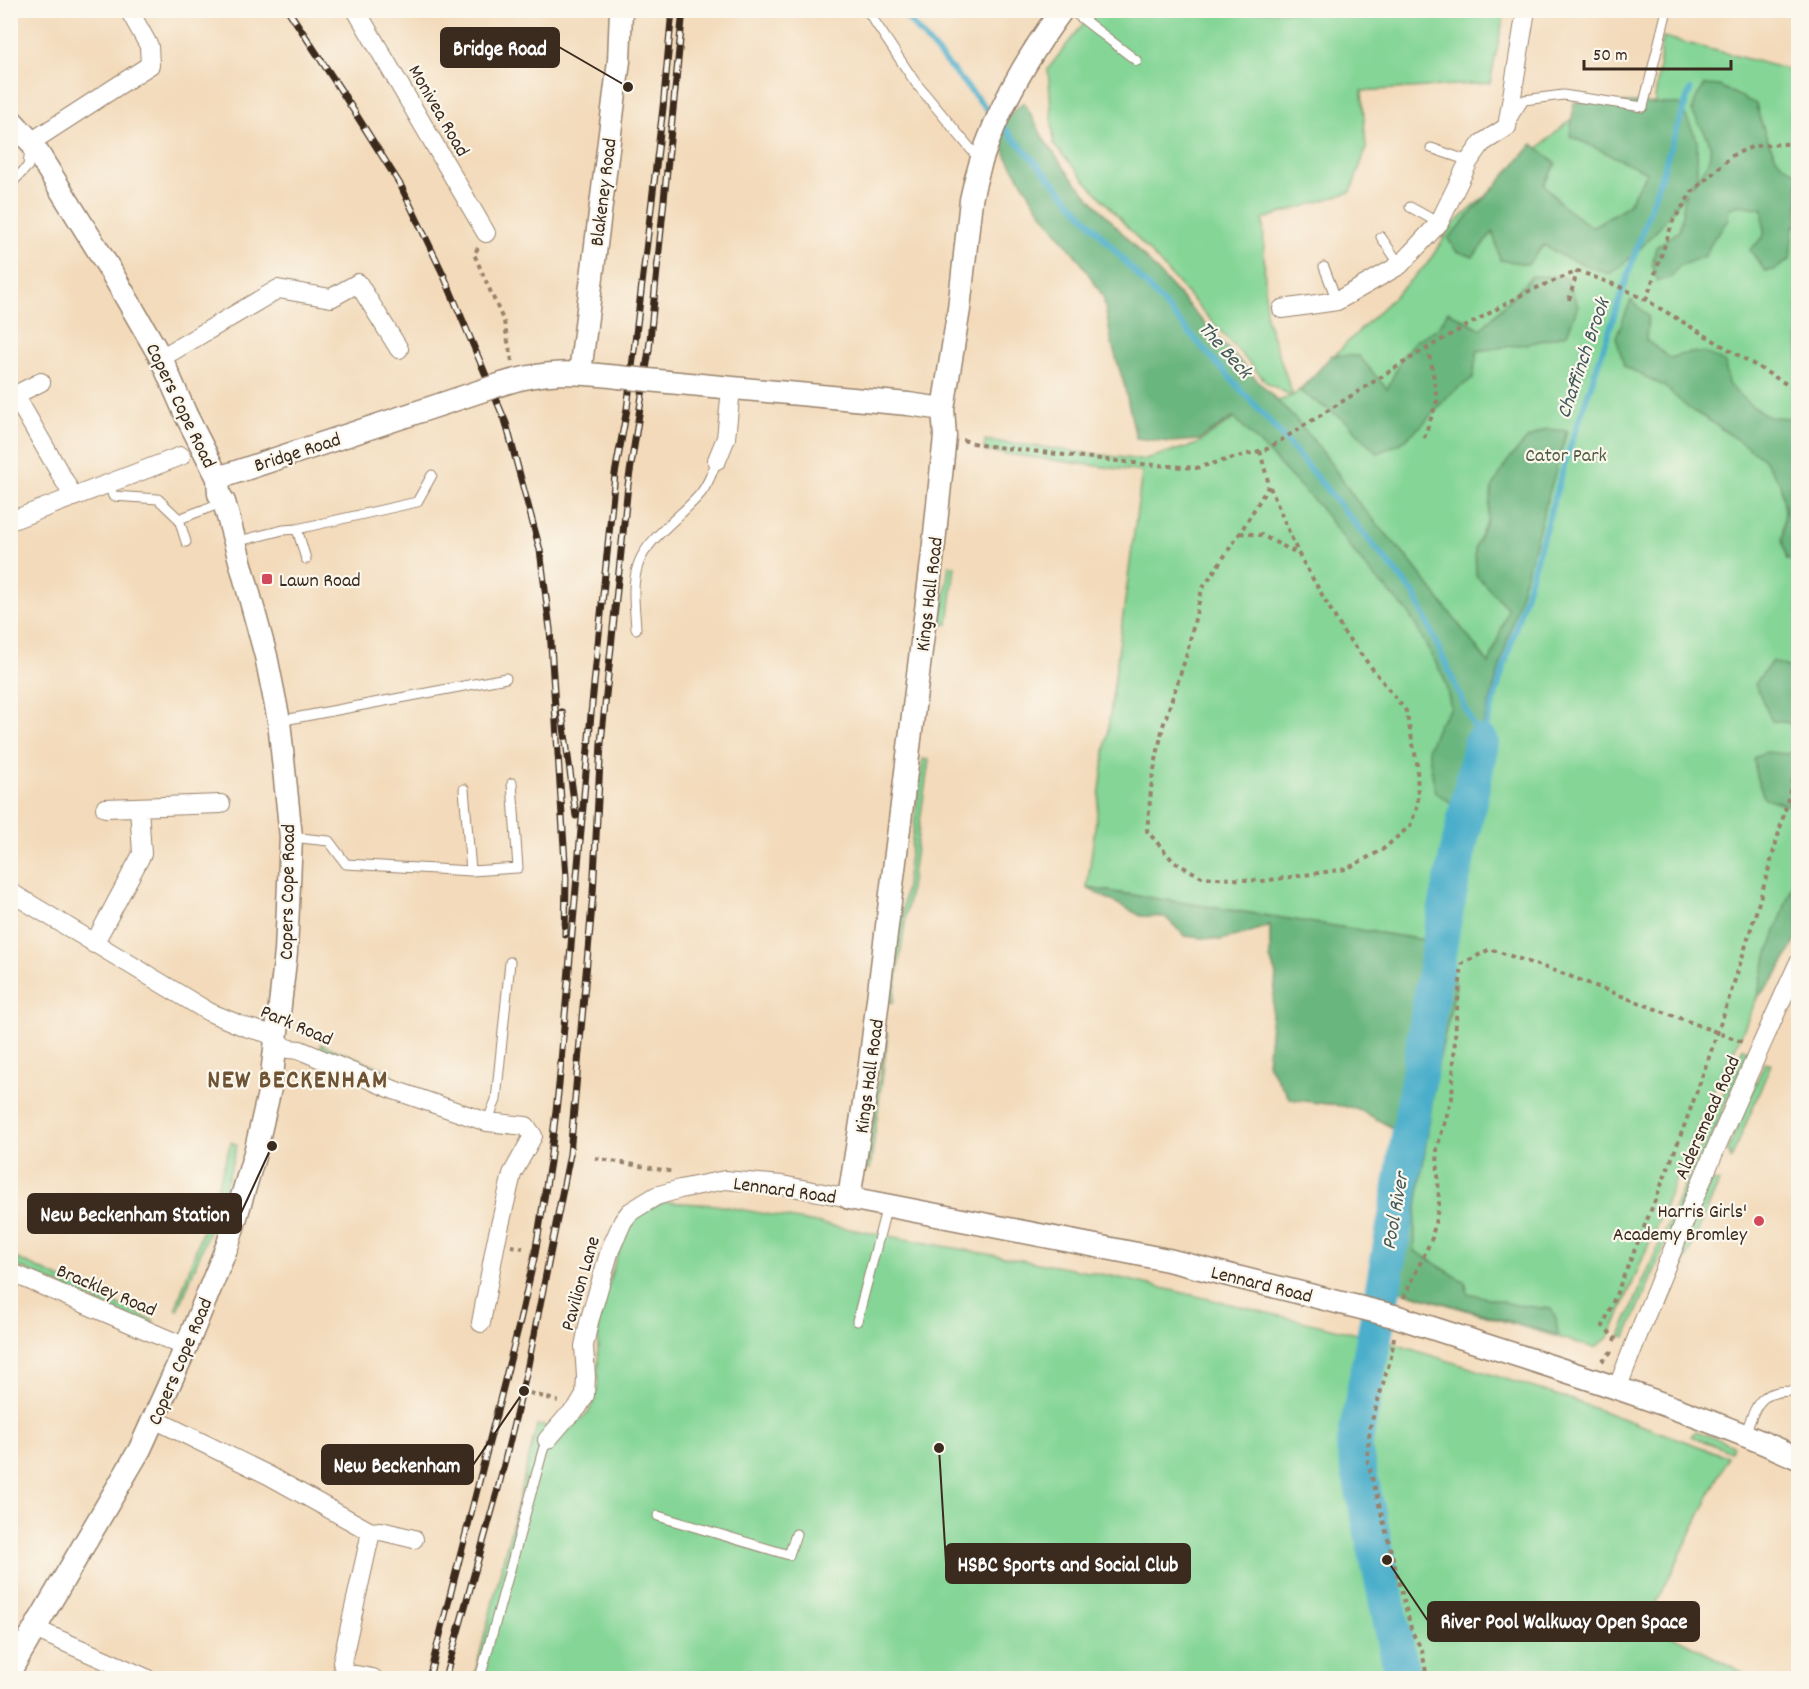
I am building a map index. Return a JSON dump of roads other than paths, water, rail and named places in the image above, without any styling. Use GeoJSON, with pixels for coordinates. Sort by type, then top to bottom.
{"type":"FeatureCollection","features":[{"type":"Feature","properties":{"kind":"street"},"geometry":{"type":"LineString","coordinates":[[31,142],[150,65],[149,46],[129,10]]}},
{"type":"Feature","properties":{"kind":"street","name":"Monivea Road"},"geometry":{"type":"LineString","coordinates":[[356,10],[486,233]]}},
{"type":"Feature","properties":{"kind":"street","name":"Blakeney Road"},"geometry":{"type":"LineString","coordinates":[[580,373],[619,62],[621,10]]}},
{"type":"Feature","properties":{"kind":"street","name":"Kings Hall Road"},"geometry":{"type":"LineString","coordinates":[[849,1198],[868,1080],[933,553],[945,436],[944,409],[959,309],[971,200],[994,127],[1008,93],[1042,37],[1062,10]]}},
{"type":"Feature","properties":{"kind":"street"},"geometry":{"type":"LineString","coordinates":[[1282,309],[1337,301],[1400,265],[1439,223],[1469,161],[1482,143],[1507,127],[1526,10]]}},
{"type":"Feature","properties":{"kind":"street","name":"Copers Cope Road"},"geometry":{"type":"LineString","coordinates":[[10,119],[31,142],[109,268],[161,358],[186,415],[218,478],[219,494],[224,502],[266,656],[279,721],[291,837],[286,952],[271,1084],[255,1153],[228,1244],[186,1347],[140,1449],[10,1671]]}},
{"type":"Feature","properties":{"kind":"street"},"geometry":{"type":"LineString","coordinates":[[161,358],[278,289],[331,298],[357,283],[399,349]]}},
{"type":"Feature","properties":{"kind":"street","name":"Bridge Road"},"geometry":{"type":"LineString","coordinates":[[218,478],[509,382],[560,372],[944,409]]}},
{"type":"Feature","properties":{"kind":"street"},"geometry":{"type":"LineString","coordinates":[[41,382],[15,395],[73,496]]}},
{"type":"Feature","properties":{"kind":"street"},"geometry":{"type":"LineString","coordinates":[[717,460],[726,438],[731,388]]}},
{"type":"Feature","properties":{"kind":"street"},"geometry":{"type":"LineString","coordinates":[[10,521],[181,456]]}},
{"type":"Feature","properties":{"kind":"street"},"geometry":{"type":"LineString","coordinates":[[105,808],[220,804]]}},
{"type":"Feature","properties":{"kind":"street"},"geometry":{"type":"LineString","coordinates":[[94,945],[142,854],[139,807]]}},
{"type":"Feature","properties":{"kind":"street","name":"Park Road"},"geometry":{"type":"LineString","coordinates":[[10,892],[94,945],[209,1012],[245,1027],[267,1033],[288,1049],[300,1050],[394,1090],[487,1122],[526,1126],[533,1136],[512,1174],[496,1242],[481,1323]]}},
{"type":"Feature","properties":{"kind":"street","name":"Aldersmead Road"},"geometry":{"type":"LineString","coordinates":[[1617,1389],[1654,1294],[1798,964]]}},
{"type":"Feature","properties":{"kind":"street","name":"Lennard Road"},"geometry":{"type":"LineString","coordinates":[[707,1183],[725,1180],[745,1181],[849,1198],[1168,1260],[1361,1307],[1401,1306],[1617,1389],[1745,1434],[1798,1458]]}},
{"type":"Feature","properties":{"kind":"street","name":"Pavilion Lane"},"geometry":{"type":"LineString","coordinates":[[547,1440],[578,1407],[585,1395],[584,1346],[589,1322],[610,1250],[623,1221],[630,1212],[656,1196],[707,1183]]}},
{"type":"Feature","properties":{"kind":"street","name":"Brackley Road"},"geometry":{"type":"LineString","coordinates":[[10,1272],[186,1347]]}},
{"type":"Feature","properties":{"kind":"street"},"geometry":{"type":"LineString","coordinates":[[154,1419],[268,1475],[371,1532],[381,1531],[414,1539]]}},
{"type":"Feature","properties":{"kind":"street"},"geometry":{"type":"LineString","coordinates":[[371,1532],[342,1662],[345,1673],[373,1678]]}},
{"type":"Feature","properties":{"kind":"street"},"geometry":{"type":"LineString","coordinates":[[35,1629],[146,1678]]}},
{"type":"Feature","properties":{"kind":"lane"},"geometry":{"type":"LineString","coordinates":[[867,10],[915,82],[982,162]]}},
{"type":"Feature","properties":{"kind":"lane"},"geometry":{"type":"LineString","coordinates":[[1071,10],[1137,61]]}},
{"type":"Feature","properties":{"kind":"lane"},"geometry":{"type":"LineString","coordinates":[[1507,127],[1524,100],[1563,95],[1642,107],[1667,10]]}},
{"type":"Feature","properties":{"kind":"lane"},"geometry":{"type":"LineString","coordinates":[[10,185],[28,166],[31,142]]}},
{"type":"Feature","properties":{"kind":"lane"},"geometry":{"type":"LineString","coordinates":[[1431,148],[1469,161]]}},
{"type":"Feature","properties":{"kind":"lane"},"geometry":{"type":"LineString","coordinates":[[1410,207],[1439,223]]}},
{"type":"Feature","properties":{"kind":"lane"},"geometry":{"type":"LineString","coordinates":[[1381,237],[1400,265]]}},
{"type":"Feature","properties":{"kind":"lane"},"geometry":{"type":"LineString","coordinates":[[1324,267],[1337,301]]}},
{"type":"Feature","properties":{"kind":"lane"},"geometry":{"type":"LineString","coordinates":[[636,629],[633,587],[642,555],[647,545],[663,532],[700,493],[717,460]]}},
{"type":"Feature","properties":{"kind":"lane"},"geometry":{"type":"LineString","coordinates":[[235,542],[417,502],[432,475]]}},
{"type":"Feature","properties":{"kind":"lane"},"geometry":{"type":"LineString","coordinates":[[109,484],[114,496],[158,499],[178,519],[186,542]]}},
{"type":"Feature","properties":{"kind":"lane"},"geometry":{"type":"LineString","coordinates":[[178,519],[224,502]]}},
{"type":"Feature","properties":{"kind":"lane"},"geometry":{"type":"LineString","coordinates":[[297,529],[306,559]]}},
{"type":"Feature","properties":{"kind":"lane"},"geometry":{"type":"LineString","coordinates":[[279,721],[507,678]]}},
{"type":"Feature","properties":{"kind":"lane"},"geometry":{"type":"LineString","coordinates":[[291,837],[329,841],[346,864],[471,871],[518,868],[512,783]]}},
{"type":"Feature","properties":{"kind":"lane"},"geometry":{"type":"LineString","coordinates":[[464,789],[471,871]]}},
{"type":"Feature","properties":{"kind":"lane"},"geometry":{"type":"LineString","coordinates":[[487,1122],[496,1100],[510,962]]}},
{"type":"Feature","properties":{"kind":"lane"},"geometry":{"type":"LineString","coordinates":[[857,1321],[887,1206]]}},
{"type":"Feature","properties":{"kind":"lane"},"geometry":{"type":"LineString","coordinates":[[1745,1434],[1755,1408],[1762,1398],[1777,1391],[1798,1391]]}},
{"type":"Feature","properties":{"kind":"lane"},"geometry":{"type":"LineString","coordinates":[[480,1678],[547,1440]]}},
{"type":"Feature","properties":{"kind":"lane"},"geometry":{"type":"LineString","coordinates":[[658,1516],[789,1555],[795,1534]]}},
{"type":"Feature","properties":{"kind":"waterway","name":"The Beck"},"geometry":{"type":"LineString","coordinates":[[900,10],[992,115]]}},
{"type":"Feature","properties":{"kind":"waterway","name":"Chaffinch Brook"},"geometry":{"type":"LineString","coordinates":[[1481,743],[1568,453],[1690,90]]}},
{"type":"Feature","properties":{"kind":"waterway","name":"The Beck"},"geometry":{"type":"LineString","coordinates":[[1001,124],[1278,431],[1415,595],[1481,743]]}},
{"type":"Feature","properties":{"kind":"waterway","name":"Pool River"},"geometry":{"type":"LineString","coordinates":[[1403,1678],[1354,1448],[1397,1211],[1443,923],[1481,743]]}},
{"type":"Feature","properties":{"kind":"railway"},"geometry":{"type":"LineString","coordinates":[[288,10],[401,186],[444,276],[506,423],[540,550],[550,629],[566,878],[565,935]]}},
{"type":"Feature","properties":{"kind":"railway"},"geometry":{"type":"LineString","coordinates":[[429,1678],[519,1325],[535,1254],[550,1162],[615,474],[627,409],[663,108],[672,10]]}},
{"type":"Feature","properties":{"kind":"railway"},"geometry":{"type":"LineString","coordinates":[[445,1678],[498,1489],[527,1370],[570,1154],[593,894],[601,743],[628,485],[649,350],[683,10]]}},
{"type":"Feature","properties":{"kind":"railway"},"geometry":{"type":"LineString","coordinates":[[562,712],[576,816]]}},
{"type":"Feature","properties":{"kind":"place","name":"Bridge Road"},"geometry":{"type":"Point","coordinates":[628,87]}},
{"type":"Feature","properties":{"kind":"place","name":"Lawn Road"},"geometry":{"type":"Point","coordinates":[267,579]}},
{"type":"Feature","properties":{"kind":"place","name":"New Beckenham Station"},"geometry":{"type":"Point","coordinates":[272,1146]}},
{"type":"Feature","properties":{"kind":"place","name":"Harris Girls' Academy Bromley"},"geometry":{"type":"Point","coordinates":[1759,1221]}},
{"type":"Feature","properties":{"kind":"place","name":"New Beckenham"},"geometry":{"type":"Point","coordinates":[524,1391]}},
{"type":"Feature","properties":{"kind":"place","name":"HSBC Sports and Social Club"},"geometry":{"type":"Point","coordinates":[939,1448]}},
{"type":"Feature","properties":{"kind":"place","name":"River Pool Walkway Open Space"},"geometry":{"type":"Point","coordinates":[1387,1560]}},
{"type":"Feature","properties":{"kind":"district","name":"NEW BECKENHAM"},"geometry":{"type":"Point","coordinates":[298,1078]}},
{"type":"Feature","properties":{"kind":"park label","name":"Cator Park"},"geometry":{"type":"Point","coordinates":[1566,454]}}]}
